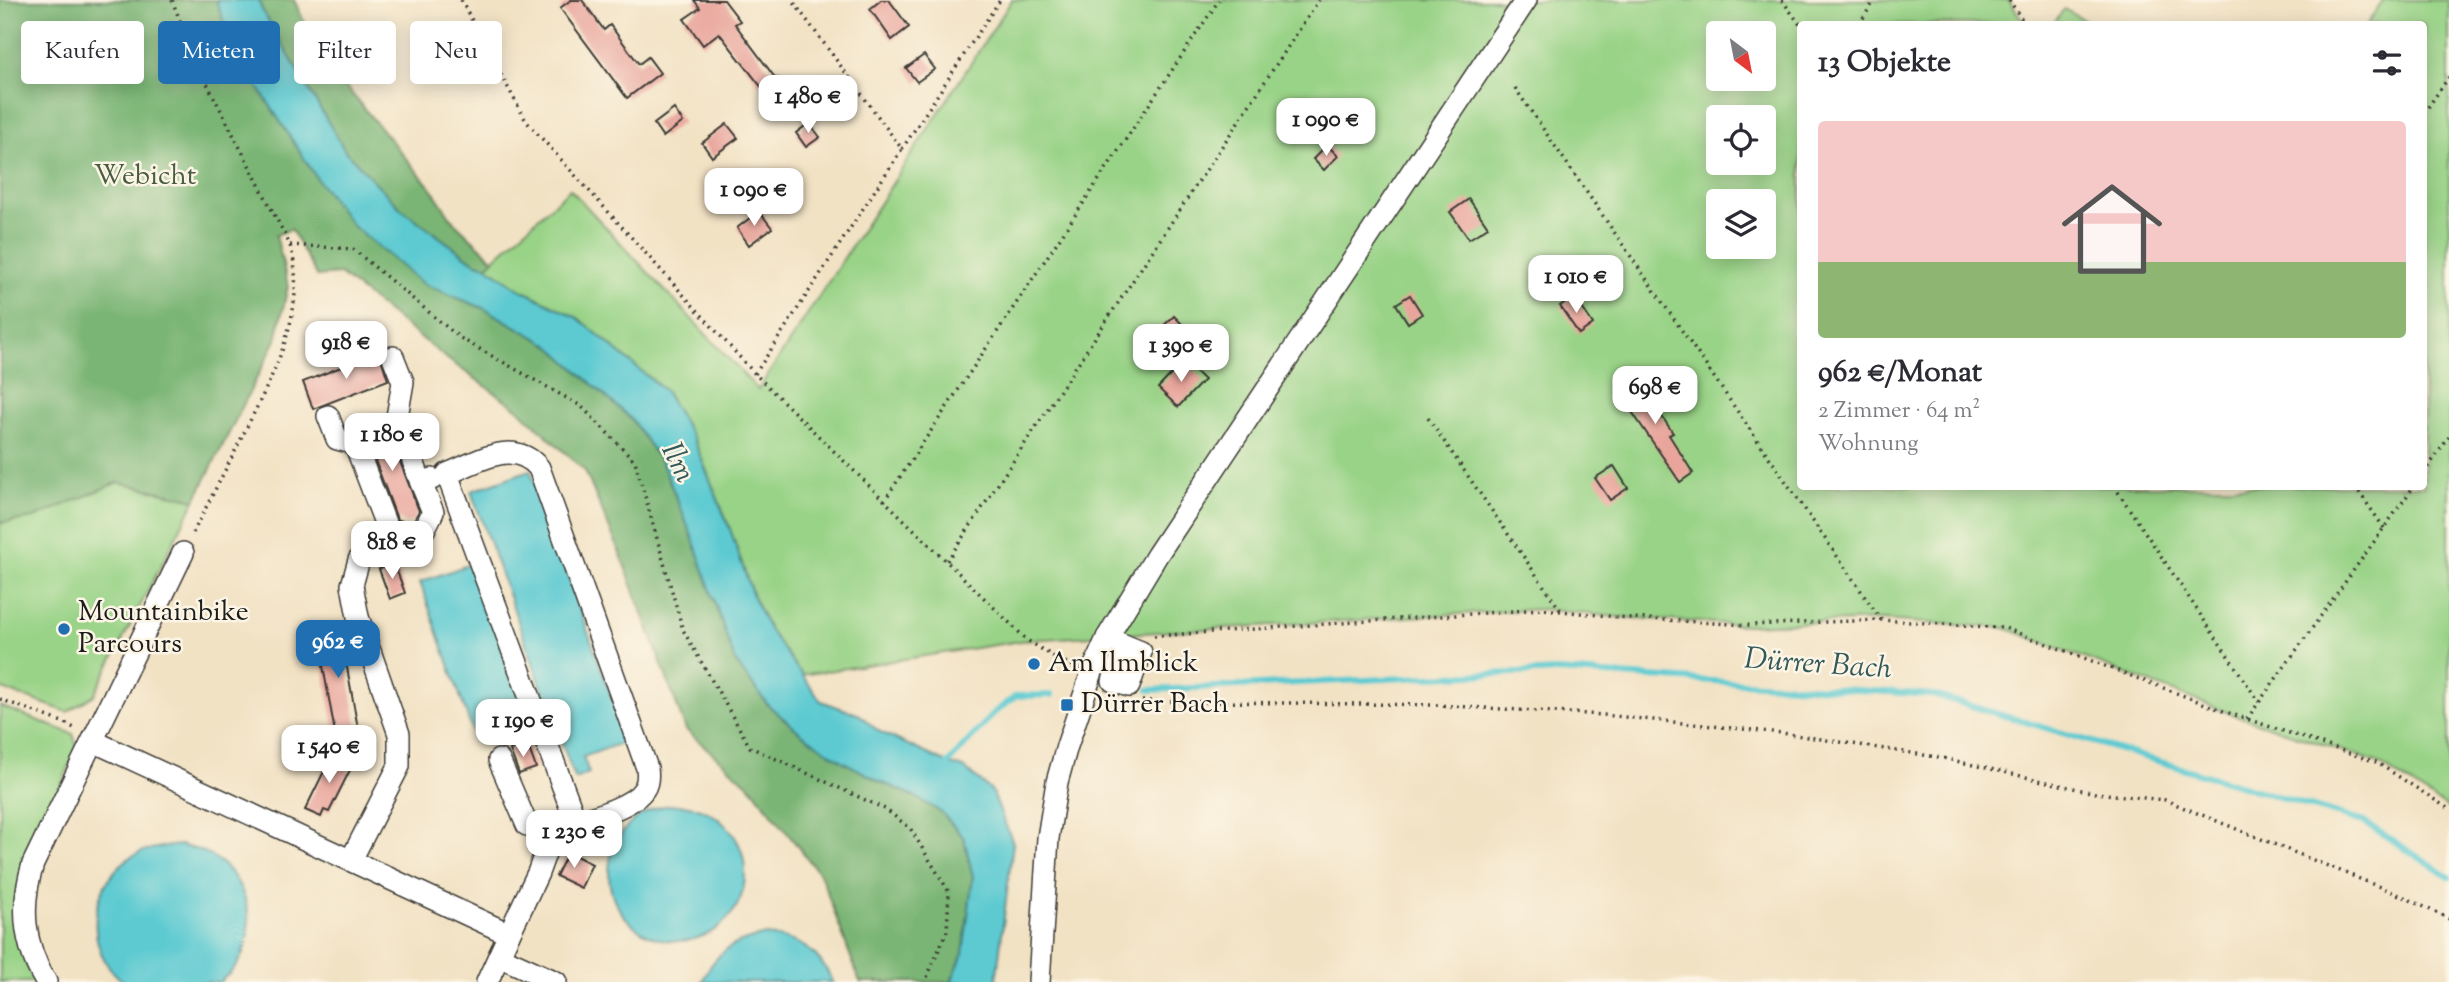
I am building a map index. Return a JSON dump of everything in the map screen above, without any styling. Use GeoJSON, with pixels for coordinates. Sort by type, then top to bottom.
{"type":"FeatureCollection","features":[{"type":"Feature","properties":{"kind":"street"},"geometry":{"type":"LineString","coordinates":[[1039,982],[1048,838],[1057,782],[1092,672],[1116,642],[1157,555],[1526,0]]}},
{"type":"Feature","properties":{"kind":"street"},"geometry":{"type":"LineString","coordinates":[[328,416],[337,439],[355,444],[387,528],[406,537],[424,530],[433,512],[397,417],[402,382],[393,357]]}},
{"type":"Feature","properties":{"kind":"street"},"geometry":{"type":"LineString","coordinates":[[421,483],[502,452],[530,457],[539,468],[647,768],[648,779],[644,790],[622,806],[554,829],[527,825],[499,760]]}},
{"type":"Feature","properties":{"kind":"street"},"geometry":{"type":"LineString","coordinates":[[447,474],[576,822]]}},
{"type":"Feature","properties":{"kind":"street"},"geometry":{"type":"LineString","coordinates":[[351,860],[399,766],[400,734],[358,617],[352,585],[359,560],[387,528]]}},
{"type":"Feature","properties":{"kind":"street"},"geometry":{"type":"LineString","coordinates":[[46,982],[26,938],[24,901],[27,885],[44,840],[183,553]]}},
{"type":"Feature","properties":{"kind":"street"},"geometry":{"type":"LineString","coordinates":[[93,741],[509,934]]}},
{"type":"Feature","properties":{"kind":"street"},"geometry":{"type":"LineString","coordinates":[[487,982],[538,873],[554,829]]}},
{"type":"Feature","properties":{"kind":"street"},"geometry":{"type":"LineString","coordinates":[[499,956],[556,982]]}},
{"type":"Feature","properties":{"kind":"path"},"geometry":{"type":"LineString","coordinates":[[172,0],[195,60],[290,245],[297,279],[289,331],[275,372],[183,553]]}},
{"type":"Feature","properties":{"kind":"path"},"geometry":{"type":"LineString","coordinates":[[461,0],[526,121],[755,374],[1027,640],[1057,659],[1092,672]]}},
{"type":"Feature","properties":{"kind":"path"},"geometry":{"type":"LineString","coordinates":[[792,0],[902,149]]}},
{"type":"Feature","properties":{"kind":"path"},"geometry":{"type":"LineString","coordinates":[[755,374],[1000,0]]}},
{"type":"Feature","properties":{"kind":"path"},"geometry":{"type":"LineString","coordinates":[[884,500],[1219,0]]}},
{"type":"Feature","properties":{"kind":"path"},"geometry":{"type":"LineString","coordinates":[[947,562],[1319,0]]}},
{"type":"Feature","properties":{"kind":"path"},"geometry":{"type":"LineString","coordinates":[[1782,0],[1797,21]]}},
{"type":"Feature","properties":{"kind":"path"},"geometry":{"type":"LineString","coordinates":[[1861,21],[1875,0]]}},
{"type":"Feature","properties":{"kind":"path"},"geometry":{"type":"LineString","coordinates":[[2008,0],[2023,21]]}},
{"type":"Feature","properties":{"kind":"path"},"geometry":{"type":"LineString","coordinates":[[2427,109],[2449,77]]}},
{"type":"Feature","properties":{"kind":"path"},"geometry":{"type":"LineString","coordinates":[[1515,88],[1881,620]]}},
{"type":"Feature","properties":{"kind":"path"},"geometry":{"type":"LineString","coordinates":[[290,245],[353,249],[460,338],[581,405],[635,461],[683,630],[750,747],[886,808],[909,828],[949,892],[947,931],[925,982]]}},
{"type":"Feature","properties":{"kind":"path"},"geometry":{"type":"LineString","coordinates":[[1428,418],[1561,611]]}},
{"type":"Feature","properties":{"kind":"path"},"geometry":{"type":"LineString","coordinates":[[2427,468],[2449,437]]}},
{"type":"Feature","properties":{"kind":"path"},"geometry":{"type":"LineString","coordinates":[[2117,490],[2259,702]]}},
{"type":"Feature","properties":{"kind":"path"},"geometry":{"type":"LineString","coordinates":[[2358,490],[2384,528]]}},
{"type":"Feature","properties":{"kind":"path"},"geometry":{"type":"LineString","coordinates":[[2247,719],[2411,490]]}},
{"type":"Feature","properties":{"kind":"path"},"geometry":{"type":"LineString","coordinates":[[1149,636],[1542,609],[1616,617],[1748,625],[1881,620],[2005,628],[2247,719],[2376,762],[2449,810]]}},
{"type":"Feature","properties":{"kind":"path"},"geometry":{"type":"LineString","coordinates":[[0,699],[65,723],[93,741]]}},
{"type":"Feature","properties":{"kind":"path"},"geometry":{"type":"LineString","coordinates":[[1140,701],[1435,705],[1604,715],[1782,733],[1943,758],[2095,793],[2165,800],[2402,896],[2449,919]]}},
{"type":"Feature","properties":{"kind":"green space","name":"Webicht"},"geometry":{"type":"Polygon","coordinates":[[[0,0],[216,0],[223,21],[158,21],[158,84],[256,84],[320,183],[353,226],[423,284],[483,308],[549,345],[631,419],[662,463],[692,536],[735,661],[768,705],[802,734],[881,782],[914,796],[942,813],[964,838],[973,877],[963,954],[951,982],[860,982],[821,876],[752,788],[686,730],[621,555],[585,471],[518,409],[450,361],[340,274],[317,276],[291,229],[276,235],[288,286],[276,340],[195,500],[118,482],[34,518],[0,523],[0,0]]]}},
{"type":"Feature","properties":{"kind":"green space"},"geometry":{"type":"Polygon","coordinates":[[[259,0],[294,0],[304,21],[294,21],[294,64],[280,40],[280,21],[269,21],[259,0]]]}},
{"type":"Feature","properties":{"kind":"green space"},"geometry":{"type":"Polygon","coordinates":[[[1012,0],[2009,0],[2023,21],[1797,21],[1797,490],[2427,490],[2427,21],[2369,21],[2384,0],[2449,0],[2449,809],[2376,762],[2229,713],[2005,628],[1881,620],[1747,625],[1616,617],[1542,609],[1027,640],[802,675],[770,632],[754,599],[730,529],[693,438],[665,391],[578,318],[519,289],[486,266],[570,189],[758,390],[1012,0]]]}},
{"type":"Feature","properties":{"kind":"green space"},"geometry":{"type":"Polygon","coordinates":[[[2064,9],[2086,21],[2055,21],[2064,9]]]}},
{"type":"Feature","properties":{"kind":"green space"},"geometry":{"type":"Polygon","coordinates":[[[306,84],[344,84],[431,188],[453,221],[494,260],[486,266],[474,262],[401,209],[345,151],[306,84]]]}},
{"type":"Feature","properties":{"kind":"green space","name":"Mountainbike Parcours"},"geometry":{"type":"Polygon","coordinates":[[[118,482],[195,500],[94,695],[67,712],[0,688],[0,523],[118,482]]]}},
{"type":"Feature","properties":{"kind":"green space"},"geometry":{"type":"Polygon","coordinates":[[[0,706],[73,734],[77,747],[16,896],[15,925],[26,964],[36,982],[0,982],[0,706]]]}},
{"type":"Feature","properties":{"kind":"water"},"geometry":{"type":"Polygon","coordinates":[[[216,0],[259,0],[269,21],[223,21],[216,0]]]}},
{"type":"Feature","properties":{"kind":"water","name":"Ilm"},"geometry":{"type":"Polygon","coordinates":[[[280,40],[294,64],[294,84],[306,84],[345,151],[401,209],[474,262],[486,266],[519,289],[578,318],[665,391],[693,438],[730,529],[754,599],[770,631],[821,701],[860,715],[878,731],[947,763],[964,768],[992,791],[1013,843],[996,982],[951,982],[963,954],[973,877],[964,838],[942,813],[914,796],[842,761],[802,734],[768,705],[735,661],[692,536],[662,463],[631,419],[549,345],[483,308],[423,284],[353,226],[320,183],[256,84],[280,84],[280,40]]]}},
{"type":"Feature","properties":{"kind":"water"},"geometry":{"type":"Polygon","coordinates":[[[530,470],[627,741],[583,757],[589,773],[575,779],[471,491],[530,470]]]}},
{"type":"Feature","properties":{"kind":"water"},"geometry":{"type":"Polygon","coordinates":[[[473,563],[529,722],[476,741],[420,582],[473,563]]]}},
{"type":"Feature","properties":{"kind":"water"},"geometry":{"type":"Polygon","coordinates":[[[677,805],[703,810],[725,825],[740,847],[745,873],[740,899],[725,921],[703,936],[677,941],[651,936],[629,921],[614,899],[609,873],[614,847],[629,825],[651,810],[677,805]]]}},
{"type":"Feature","properties":{"kind":"water"},"geometry":{"type":"Polygon","coordinates":[[[180,845],[203,852],[220,862],[241,888],[249,919],[244,951],[234,968],[220,982],[124,982],[111,969],[102,954],[97,938],[98,903],[115,871],[128,859],[140,852],[180,845]]]}},
{"type":"Feature","properties":{"kind":"water"},"geometry":{"type":"Polygon","coordinates":[[[767,935],[790,940],[807,948],[821,962],[833,982],[702,982],[713,962],[727,949],[745,940],[767,935]]]}},
{"type":"Feature","properties":{"kind":"building"},"geometry":{"type":"Polygon","coordinates":[[[571,0],[582,0],[604,30],[610,25],[639,64],[648,57],[660,73],[627,98],[560,8],[571,0]]]}},
{"type":"Feature","properties":{"kind":"building"},"geometry":{"type":"Polygon","coordinates":[[[694,0],[724,0],[740,21],[735,24],[792,96],[777,107],[719,33],[703,45],[684,19],[700,8],[694,0]]]}},
{"type":"Feature","properties":{"kind":"building"},"geometry":{"type":"Polygon","coordinates":[[[881,0],[889,0],[909,27],[892,40],[870,9],[881,0]]]}},
{"type":"Feature","properties":{"kind":"building"},"geometry":{"type":"Polygon","coordinates":[[[924,55],[935,69],[917,82],[906,68],[924,55]]]}},
{"type":"Feature","properties":{"kind":"building"},"geometry":{"type":"Polygon","coordinates":[[[674,109],[683,122],[663,137],[654,124],[674,109]]]}},
{"type":"Feature","properties":{"kind":"building"},"geometry":{"type":"Polygon","coordinates":[[[809,123],[820,137],[806,147],[796,133],[809,123]]]}},
{"type":"Feature","properties":{"kind":"building"},"geometry":{"type":"Polygon","coordinates":[[[727,124],[738,138],[712,157],[702,143],[727,124]]]}},
{"type":"Feature","properties":{"kind":"building"},"geometry":{"type":"Polygon","coordinates":[[[1327,145],[1338,156],[1324,170],[1313,159],[1327,145]]]}},
{"type":"Feature","properties":{"kind":"building"},"geometry":{"type":"Polygon","coordinates":[[[1469,199],[1488,227],[1469,239],[1450,212],[1469,199]]]}},
{"type":"Feature","properties":{"kind":"building"},"geometry":{"type":"Polygon","coordinates":[[[759,211],[772,228],[749,245],[737,228],[759,211]]]}},
{"type":"Feature","properties":{"kind":"building"},"geometry":{"type":"Polygon","coordinates":[[[1410,295],[1422,314],[1408,323],[1396,304],[1410,295]]]}},
{"type":"Feature","properties":{"kind":"building"},"geometry":{"type":"Polygon","coordinates":[[[1574,296],[1593,324],[1579,334],[1560,306],[1574,296]]]}},
{"type":"Feature","properties":{"kind":"building"},"geometry":{"type":"Polygon","coordinates":[[[1174,316],[1189,331],[1174,345],[1159,330],[1174,316]]]}},
{"type":"Feature","properties":{"kind":"building"},"geometry":{"type":"Polygon","coordinates":[[[379,352],[388,380],[313,409],[303,382],[379,352]]]}},
{"type":"Feature","properties":{"kind":"building"},"geometry":{"type":"Polygon","coordinates":[[[1184,361],[1204,380],[1178,407],[1158,388],[1184,361]]]}},
{"type":"Feature","properties":{"kind":"building"},"geometry":{"type":"Polygon","coordinates":[[[1642,378],[1653,394],[1649,397],[1673,433],[1669,435],[1693,473],[1680,482],[1617,394],[1642,378]]]}},
{"type":"Feature","properties":{"kind":"building"},"geometry":{"type":"Polygon","coordinates":[[[385,423],[419,511],[414,520],[406,523],[397,519],[367,439],[360,432],[385,423]]]}},
{"type":"Feature","properties":{"kind":"building"},"geometry":{"type":"Polygon","coordinates":[[[1614,466],[1628,488],[1610,500],[1595,478],[1614,466]]]}},
{"type":"Feature","properties":{"kind":"building"},"geometry":{"type":"Polygon","coordinates":[[[394,563],[405,593],[390,599],[379,569],[394,563]]]}},
{"type":"Feature","properties":{"kind":"building"},"geometry":{"type":"Polygon","coordinates":[[[339,623],[359,734],[336,738],[316,627],[339,623]]]}},
{"type":"Feature","properties":{"kind":"building"},"geometry":{"type":"Polygon","coordinates":[[[527,743],[536,768],[519,774],[510,750],[527,743]]]}},
{"type":"Feature","properties":{"kind":"building"},"geometry":{"type":"Polygon","coordinates":[[[334,751],[350,759],[346,766],[351,768],[329,812],[324,810],[321,817],[305,810],[334,751]]]}},
{"type":"Feature","properties":{"kind":"building"},"geometry":{"type":"Polygon","coordinates":[[[568,852],[592,864],[581,888],[556,876],[568,852]]]}},
{"type":"Feature","properties":{"kind":"waterway","name":"Dürrer Bach"},"geometry":{"type":"LineString","coordinates":[[1149,690],[1558,671],[1934,695],[2364,822],[2449,877]]}},
{"type":"Feature","properties":{"kind":"waterway","name":"Dürrer Bach"},"geometry":{"type":"LineString","coordinates":[[942,770],[995,712],[1016,696],[1052,695]]}},
{"type":"Feature","properties":{"kind":"place","name":"Mountainbike Parcours"},"geometry":{"type":"Point","coordinates":[64,629]}},
{"type":"Feature","properties":{"kind":"place","name":"Am Ilmblick"},"geometry":{"type":"Point","coordinates":[1034,664]}},
{"type":"Feature","properties":{"kind":"place","name":"Dürrer Bach"},"geometry":{"type":"Point","coordinates":[1067,705]}}]}
